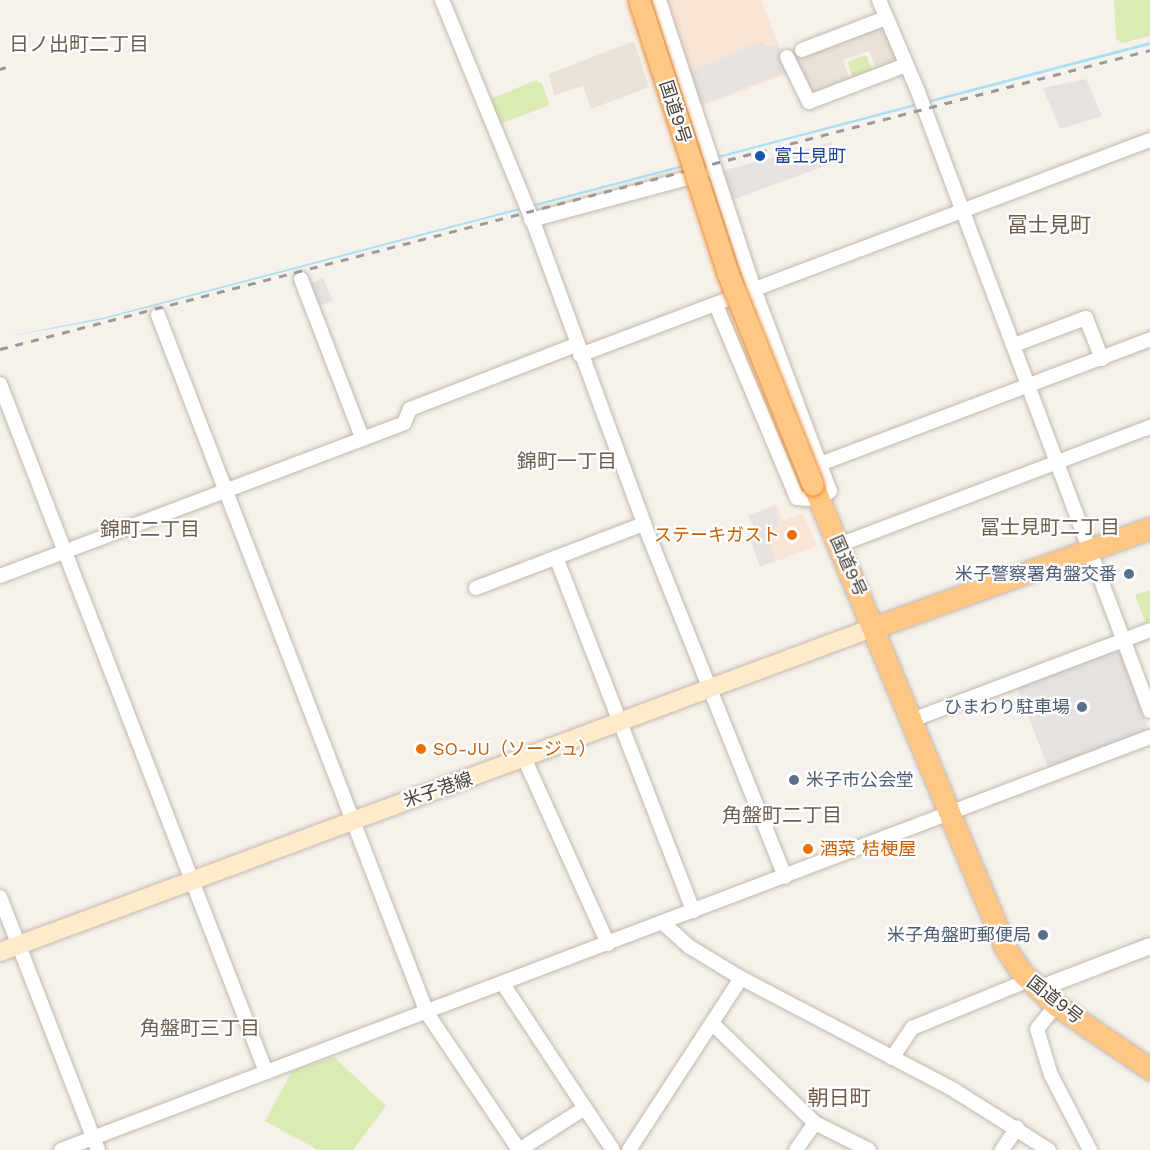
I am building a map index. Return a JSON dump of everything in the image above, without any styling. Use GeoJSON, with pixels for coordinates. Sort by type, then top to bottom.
{"type":"FeatureCollection","features":[{"type":"Feature","properties":{"kind":"highway","name":"国道9号"},"geometry":{"type":"LineString","coordinates":[[639,0],[728,274],[816,493],[875,627],[999,934],[1034,985],[1056,1005],[1150,1069]]}},
{"type":"Feature","properties":{"kind":"highway"},"geometry":{"type":"LineString","coordinates":[[875,627],[1150,528]]}},
{"type":"Feature","properties":{"kind":"main road","name":"米子港線"},"geometry":{"type":"LineString","coordinates":[[0,952],[351,820],[525,760],[708,688],[875,627]]}},
{"type":"Feature","properties":{"kind":"street"},"geometry":{"type":"LineString","coordinates":[[659,0],[754,289],[830,491],[796,498],[716,306]]}},
{"type":"Feature","properties":{"kind":"street"},"geometry":{"type":"LineString","coordinates":[[879,0],[963,211],[1150,711]]}},
{"type":"Feature","properties":{"kind":"street"},"geometry":{"type":"LineString","coordinates":[[448,2],[644,524],[785,877]]}},
{"type":"Feature","properties":{"kind":"street"},"geometry":{"type":"LineString","coordinates":[[802,50],[886,18]]}},
{"type":"Feature","properties":{"kind":"street"},"geometry":{"type":"LineString","coordinates":[[787,57],[809,102],[906,65]]}},
{"type":"Feature","properties":{"kind":"street"},"geometry":{"type":"LineString","coordinates":[[0,576],[404,423],[410,409],[578,350],[716,306],[754,289],[1150,140]]}},
{"type":"Feature","properties":{"kind":"street"},"geometry":{"type":"LineString","coordinates":[[527,211],[715,170]]}},
{"type":"Feature","properties":{"kind":"street"},"geometry":{"type":"LineString","coordinates":[[301,279],[362,437]]}},
{"type":"Feature","properties":{"kind":"street"},"geometry":{"type":"LineString","coordinates":[[158,315],[427,1013],[519,1150],[585,1108]]}},
{"type":"Feature","properties":{"kind":"street"},"geometry":{"type":"LineString","coordinates":[[1014,345],[1086,318],[1102,359]]}},
{"type":"Feature","properties":{"kind":"street"},"geometry":{"type":"LineString","coordinates":[[820,464],[1149,342]]}},
{"type":"Feature","properties":{"kind":"street"},"geometry":{"type":"LineString","coordinates":[[0,384],[63,553],[266,1072]]}},
{"type":"Feature","properties":{"kind":"street"},"geometry":{"type":"LineString","coordinates":[[839,546],[1150,427]]}},
{"type":"Feature","properties":{"kind":"street"},"geometry":{"type":"LineString","coordinates":[[476,588],[644,524]]}},
{"type":"Feature","properties":{"kind":"street"},"geometry":{"type":"LineString","coordinates":[[556,557],[693,911]]}},
{"type":"Feature","properties":{"kind":"street"},"geometry":{"type":"LineString","coordinates":[[912,720],[1150,630]]}},
{"type":"Feature","properties":{"kind":"street"},"geometry":{"type":"LineString","coordinates":[[61,1150],[95,1144],[266,1072],[427,1013],[1150,737]]}},
{"type":"Feature","properties":{"kind":"street"},"geometry":{"type":"LineString","coordinates":[[525,760],[608,944]]}},
{"type":"Feature","properties":{"kind":"street"},"geometry":{"type":"LineString","coordinates":[[0,897],[95,1144]]}},
{"type":"Feature","properties":{"kind":"street"},"geometry":{"type":"LineString","coordinates":[[663,922],[690,947],[741,978],[892,1058],[1017,1128],[1049,1150]]}},
{"type":"Feature","properties":{"kind":"street"},"geometry":{"type":"LineString","coordinates":[[892,1058],[912,1028],[1150,946]]}},
{"type":"Feature","properties":{"kind":"street"},"geometry":{"type":"LineString","coordinates":[[629,1150],[741,978]]}},
{"type":"Feature","properties":{"kind":"street"},"geometry":{"type":"LineString","coordinates":[[503,984],[614,1150]]}},
{"type":"Feature","properties":{"kind":"street"},"geometry":{"type":"LineString","coordinates":[[1056,1005],[1037,1029],[1051,1076],[1090,1150]]}},
{"type":"Feature","properties":{"kind":"street"},"geometry":{"type":"LineString","coordinates":[[712,1023],[815,1123],[870,1150]]}},
{"type":"Feature","properties":{"kind":"street"},"geometry":{"type":"LineString","coordinates":[[796,1150],[815,1123]]}},
{"type":"Feature","properties":{"kind":"street"},"geometry":{"type":"LineString","coordinates":[[1002,1150],[1017,1128]]}},
{"type":"Feature","properties":{"kind":"shaded area"},"geometry":{"type":"Polygon","coordinates":[[[664,0],[761,0],[790,73],[699,107],[664,0]]]}},
{"type":"Feature","properties":{"kind":"shaded area"},"geometry":{"type":"Polygon","coordinates":[[[882,23],[898,64],[878,73],[869,51],[843,60],[850,81],[808,98],[790,57],[882,23]]]}},
{"type":"Feature","properties":{"kind":"shaded area"},"geometry":{"type":"Polygon","coordinates":[[[634,41],[649,87],[591,109],[583,86],[554,95],[549,74],[634,41]]]}},
{"type":"Feature","properties":{"kind":"shaded area"},"geometry":{"type":"Polygon","coordinates":[[[763,41],[766,47],[777,44],[788,71],[700,105],[688,72],[763,41]]]}},
{"type":"Feature","properties":{"kind":"shaded area"},"geometry":{"type":"Polygon","coordinates":[[[1086,79],[1102,116],[1060,129],[1043,88],[1086,79]]]}},
{"type":"Feature","properties":{"kind":"shaded area"},"geometry":{"type":"Polygon","coordinates":[[[831,142],[839,161],[734,199],[722,171],[831,142]]]}},
{"type":"Feature","properties":{"kind":"shaded area"},"geometry":{"type":"Polygon","coordinates":[[[323,278],[333,301],[316,306],[309,284],[323,278]]]}},
{"type":"Feature","properties":{"kind":"shaded area"},"geometry":{"type":"Polygon","coordinates":[[[776,504],[783,521],[803,513],[817,546],[760,567],[748,534],[755,531],[748,515],[776,504]]]}},
{"type":"Feature","properties":{"kind":"shaded area"},"geometry":{"type":"Polygon","coordinates":[[[775,506],[779,526],[765,532],[776,560],[760,566],[749,535],[757,531],[749,516],[775,506]]]}},
{"type":"Feature","properties":{"kind":"shaded area","name":"ひまわり駐車場"},"geometry":{"type":"Polygon","coordinates":[[[1115,651],[1122,653],[1147,726],[1144,731],[1048,768],[1017,687],[1115,651]]]}},
{"type":"Feature","properties":{"kind":"green space"},"geometry":{"type":"Polygon","coordinates":[[[1114,0],[1150,0],[1150,36],[1122,43],[1116,39],[1114,0]]]}},
{"type":"Feature","properties":{"kind":"green space"},"geometry":{"type":"Polygon","coordinates":[[[866,55],[874,73],[853,81],[848,62],[866,55]]]}},
{"type":"Feature","properties":{"kind":"green space"},"geometry":{"type":"Polygon","coordinates":[[[536,80],[542,84],[550,105],[497,125],[490,105],[493,98],[536,80]]]}},
{"type":"Feature","properties":{"kind":"green space"},"geometry":{"type":"Polygon","coordinates":[[[1150,590],[1150,623],[1146,624],[1135,595],[1150,590]]]}},
{"type":"Feature","properties":{"kind":"green space"},"geometry":{"type":"Polygon","coordinates":[[[334,1057],[386,1106],[353,1150],[318,1150],[265,1121],[292,1071],[334,1057]]]}},
{"type":"Feature","properties":{"kind":"water"},"geometry":{"type":"Polygon","coordinates":[[[1150,42],[1150,45],[100,320],[0,338],[102,318],[1150,42]]]}},
{"type":"Feature","properties":{"kind":"railway"},"geometry":{"type":"LineString","coordinates":[[0,349],[1150,50]]}},
{"type":"Feature","properties":{"kind":"railway"},"geometry":{"type":"LineString","coordinates":[[0,69],[6,67]]}},
{"type":"Feature","properties":{"kind":"place","name":"富士見町"},"geometry":{"type":"Point","coordinates":[760,156]}},
{"type":"Feature","properties":{"kind":"place","name":"ステーキガスト"},"geometry":{"type":"Point","coordinates":[792,535]}},
{"type":"Feature","properties":{"kind":"place","name":"米子警察署角盤交番"},"geometry":{"type":"Point","coordinates":[1129,574]}},
{"type":"Feature","properties":{"kind":"place","name":"ひまわり駐車場"},"geometry":{"type":"Point","coordinates":[1082,707]}},
{"type":"Feature","properties":{"kind":"place","name":"SO-JU（ソージュ）"},"geometry":{"type":"Point","coordinates":[421,749]}},
{"type":"Feature","properties":{"kind":"place","name":"米子市公会堂"},"geometry":{"type":"Point","coordinates":[794,780]}},
{"type":"Feature","properties":{"kind":"place","name":"酒菜 桔梗屋"},"geometry":{"type":"Point","coordinates":[808,849]}},
{"type":"Feature","properties":{"kind":"place","name":"米子角盤町郵便局"},"geometry":{"type":"Point","coordinates":[1043,935]}},
{"type":"Feature","properties":{"kind":"district","name":"日ノ出町二丁目"},"geometry":{"type":"Point","coordinates":[79,44]}},
{"type":"Feature","properties":{"kind":"district","name":"冨士見町"},"geometry":{"type":"Point","coordinates":[1049,225]}},
{"type":"Feature","properties":{"kind":"district","name":"錦町一丁目"},"geometry":{"type":"Point","coordinates":[567,461]}},
{"type":"Feature","properties":{"kind":"district","name":"冨士見町二丁目"},"geometry":{"type":"Point","coordinates":[1050,527]}},
{"type":"Feature","properties":{"kind":"district","name":"錦町二丁目"},"geometry":{"type":"Point","coordinates":[150,529]}},
{"type":"Feature","properties":{"kind":"district","name":"角盤町二丁目"},"geometry":{"type":"Point","coordinates":[782,815]}},
{"type":"Feature","properties":{"kind":"district","name":"角盤町三丁目"},"geometry":{"type":"Point","coordinates":[200,1028]}},
{"type":"Feature","properties":{"kind":"district","name":"朝日町"},"geometry":{"type":"Point","coordinates":[839,1098]}}]}
